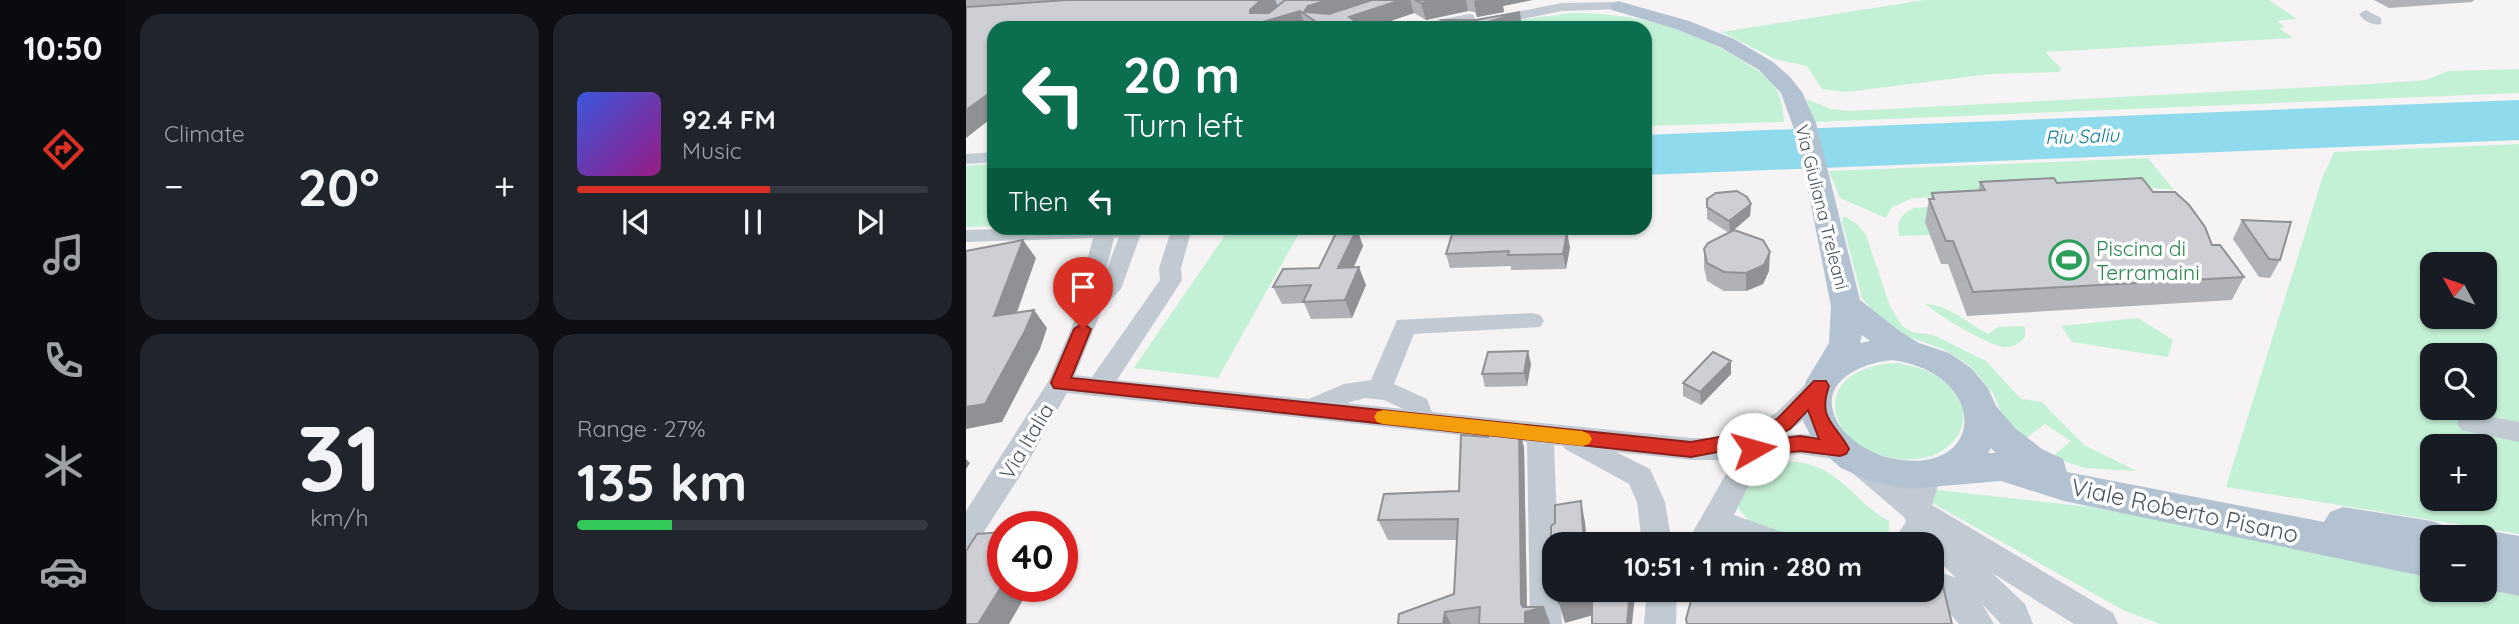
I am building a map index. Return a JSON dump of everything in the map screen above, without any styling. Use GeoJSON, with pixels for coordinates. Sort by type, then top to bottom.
{"type":"FeatureCollection","features":[{"type":"Feature","properties":{"kind":"main road"},"geometry":{"type":"LineString","coordinates":[[1611,4],[1642,6],[1670,2]]}},
{"type":"Feature","properties":{"kind":"main road","name":"Via Giuliana Treleani"},"geometry":{"type":"LineString","coordinates":[[1670,2],[1680,20],[1758,59],[1783,81],[1802,120],[1845,302],[1847,337],[1843,352],[1824,381]]}},
{"type":"Feature","properties":{"kind":"main road","name":"Via Giuliana Treleani"},"geometry":{"type":"LineString","coordinates":[[1611,4],[1706,34]]}},
{"type":"Feature","properties":{"kind":"main road","name":"Via Giuliana Treleani"},"geometry":{"type":"LineString","coordinates":[[1845,302],[1863,322],[1913,352]]}},
{"type":"Feature","properties":{"kind":"main road"},"geometry":{"type":"LineString","coordinates":[[1871,351],[1913,352],[1937,360],[1959,374],[1975,392],[1982,412],[1982,430],[1974,447],[1959,461],[1933,472],[1910,475],[1881,471],[1849,455],[1824,432],[1817,413],[1817,394],[1824,381],[1852,356],[1871,351]]}},
{"type":"Feature","properties":{"kind":"main road","name":"Viale Roberto Pisano"},"geometry":{"type":"LineString","coordinates":[[1982,412],[1998,436],[2018,452],[2045,468],[2067,475],[2420,536]]}},
{"type":"Feature","properties":{"kind":"main road","name":"Viale Roberto Pisano"},"geometry":{"type":"LineString","coordinates":[[1933,472],[2001,467],[2064,486],[2420,559]]}},
{"type":"Feature","properties":{"kind":"main road"},"geometry":{"type":"LineString","coordinates":[[2497,549],[2519,553]]}},
{"type":"Feature","properties":{"kind":"main road"},"geometry":{"type":"LineString","coordinates":[[2497,573],[2519,578]]}},
{"type":"Feature","properties":{"kind":"street"},"geometry":{"type":"LineString","coordinates":[[1222,2],[1293,0]]}},
{"type":"Feature","properties":{"kind":"street"},"geometry":{"type":"LineString","coordinates":[[1284,12],[1299,0]]}},
{"type":"Feature","properties":{"kind":"street"},"geometry":{"type":"LineString","coordinates":[[1452,21],[1554,0]]}},
{"type":"Feature","properties":{"kind":"street"},"geometry":{"type":"LineString","coordinates":[[1491,21],[1562,7],[1611,4]]}},
{"type":"Feature","properties":{"kind":"street"},"geometry":{"type":"LineString","coordinates":[[966,159],[987,158]]}},
{"type":"Feature","properties":{"kind":"street"},"geometry":{"type":"LineString","coordinates":[[966,236],[994,235]]}},
{"type":"Feature","properties":{"kind":"street","name":"Via Italia"},"geometry":{"type":"LineString","coordinates":[[1093,303],[1090,292],[1104,235]]}},
{"type":"Feature","properties":{"kind":"street","name":"Via Italia"},"geometry":{"type":"LineString","coordinates":[[966,535],[1010,468],[1060,383],[1093,303],[1110,289],[1131,235]]}},
{"type":"Feature","properties":{"kind":"street"},"geometry":{"type":"LineString","coordinates":[[1099,387],[1171,280],[1170,268],[1180,235]]}},
{"type":"Feature","properties":{"kind":"street"},"geometry":{"type":"LineString","coordinates":[[1380,387],[1405,326],[1532,321]]}},
{"type":"Feature","properties":{"kind":"street"},"geometry":{"type":"LineString","coordinates":[[1691,449],[1756,438],[1783,424],[1824,381]]}},
{"type":"Feature","properties":{"kind":"street"},"geometry":{"type":"LineString","coordinates":[[1060,383],[1691,449],[1753,449],[1800,444],[1849,455],[1914,526],[2014,614],[2017,624]]}},
{"type":"Feature","properties":{"kind":"street"},"geometry":{"type":"LineString","coordinates":[[1312,409],[1359,388],[1380,387],[1400,394],[1418,406],[1420,421]]}},
{"type":"Feature","properties":{"kind":"street"},"geometry":{"type":"LineString","coordinates":[[2470,423],[2519,432]]}},
{"type":"Feature","properties":{"kind":"street"},"geometry":{"type":"LineString","coordinates":[[1553,435],[1640,477],[1651,502],[1655,532]]}},
{"type":"Feature","properties":{"kind":"street"},"geometry":{"type":"LineString","coordinates":[[1546,624],[1553,435]]}},
{"type":"Feature","properties":{"kind":"street"},"geometry":{"type":"LineString","coordinates":[[1710,532],[1753,449]]}},
{"type":"Feature","properties":{"kind":"street"},"geometry":{"type":"LineString","coordinates":[[1914,526],[1933,472]]}},
{"type":"Feature","properties":{"kind":"street"},"geometry":{"type":"LineString","coordinates":[[1914,526],[2075,607],[2116,624]]}},
{"type":"Feature","properties":{"kind":"street"},"geometry":{"type":"LineString","coordinates":[[1944,589],[1965,606],[1978,624]]}},
{"type":"Feature","properties":{"kind":"street"},"geometry":{"type":"LineString","coordinates":[[2075,607],[2102,624]]}},
{"type":"Feature","properties":{"kind":"green space"},"geometry":{"type":"Polygon","coordinates":[[[1924,0],[2269,0],[2297,19],[2277,21],[2285,27],[2279,28],[2293,38],[2045,52],[2061,68],[2059,72],[1990,74],[1846,92],[1822,89],[1807,66],[1775,59],[1722,32],[1924,0]]]}},
{"type":"Feature","properties":{"kind":"green space"},"geometry":{"type":"Polygon","coordinates":[[[1573,13],[1647,21],[1516,21],[1573,13]]]}},
{"type":"Feature","properties":{"kind":"green space"},"geometry":{"type":"Polygon","coordinates":[[[1652,22],[1702,39],[1765,76],[1777,91],[1784,122],[1652,126],[1652,22]]]}},
{"type":"Feature","properties":{"kind":"green space"},"geometry":{"type":"Polygon","coordinates":[[[2519,69],[2519,93],[1815,122],[1806,99],[1831,109],[1848,111],[2371,84],[2426,80],[2448,71],[2519,69]]]}},
{"type":"Feature","properties":{"kind":"green space"},"geometry":{"type":"Polygon","coordinates":[[[2519,144],[2519,534],[2497,530],[2497,525],[2463,525],[2226,487],[2323,176],[2334,152],[2519,144]]]}},
{"type":"Feature","properties":{"kind":"green space"},"geometry":{"type":"Polygon","coordinates":[[[2148,158],[2174,190],[2143,187],[1913,198],[1892,207],[1886,218],[1840,198],[1829,171],[2148,158]]]}},
{"type":"Feature","properties":{"kind":"green space"},"geometry":{"type":"Polygon","coordinates":[[[987,164],[987,226],[966,227],[966,166],[987,164]]]}},
{"type":"Feature","properties":{"kind":"green space"},"geometry":{"type":"Polygon","coordinates":[[[1975,204],[1930,235],[1899,236],[1900,219],[1914,208],[1975,204]]]}},
{"type":"Feature","properties":{"kind":"green space"},"geometry":{"type":"Polygon","coordinates":[[[1844,216],[1857,224],[1866,235],[1890,306],[1902,326],[1912,332],[1933,335],[1986,361],[2021,399],[2042,402],[2084,445],[2137,471],[2085,468],[2052,457],[2071,441],[2045,424],[2025,439],[2001,412],[1993,393],[1970,366],[1943,349],[1904,335],[1871,309],[1862,298],[1842,222],[1844,216]]]}},
{"type":"Feature","properties":{"kind":"green space"},"geometry":{"type":"Polygon","coordinates":[[[1225,235],[1298,235],[1218,378],[1134,368],[1225,235]]]}},
{"type":"Feature","properties":{"kind":"green space"},"geometry":{"type":"Polygon","coordinates":[[[1925,304],[1950,311],[1988,334],[1998,327],[2025,326],[2025,337],[2012,346],[1998,346],[1964,330],[1925,304]]]}},
{"type":"Feature","properties":{"kind":"green space"},"geometry":{"type":"Polygon","coordinates":[[[2138,318],[2173,340],[2168,357],[2072,342],[2061,326],[2138,318]]]}},
{"type":"Feature","properties":{"kind":"green space"},"geometry":{"type":"Polygon","coordinates":[[[1899,363],[1935,375],[1956,394],[1961,404],[1962,426],[1957,437],[1932,456],[1899,459],[1873,453],[1853,441],[1841,426],[1835,409],[1838,392],[1849,378],[1869,367],[1899,363]]]}},
{"type":"Feature","properties":{"kind":"green space"},"geometry":{"type":"Polygon","coordinates":[[[1791,461],[1809,464],[1835,477],[1889,521],[1889,532],[1780,532],[1751,523],[1739,509],[1737,502],[1746,482],[1764,481],[1791,461]]]}},
{"type":"Feature","properties":{"kind":"green space"},"geometry":{"type":"Polygon","coordinates":[[[1902,486],[2090,507],[2251,537],[2420,574],[2420,602],[2497,602],[2497,591],[2519,596],[2519,624],[2160,624],[2123,610],[1902,486]]]}},
{"type":"Feature","properties":{"kind":"water","name":"Riu Saliu"},"geometry":{"type":"Polygon","coordinates":[[[2519,100],[2519,140],[1652,175],[1652,135],[2519,100]]]}},
{"type":"Feature","properties":{"kind":"building"},"geometry":{"type":"Polygon","coordinates":[[[1067,0],[1261,0],[1250,13],[1269,13],[1285,0],[1328,0],[1308,6],[1304,12],[1329,14],[1372,0],[1401,0],[1349,17],[1355,21],[1315,21],[1300,11],[1266,21],[987,21],[987,95],[966,110],[966,7],[1067,0]]]}},
{"type":"Feature","properties":{"kind":"building"},"geometry":{"type":"Polygon","coordinates":[[[1415,0],[1440,0],[1421,3],[1415,0]]]}},
{"type":"Feature","properties":{"kind":"building"},"geometry":{"type":"Polygon","coordinates":[[[1520,12],[1491,21],[1442,20],[1476,20],[1520,12]]]}},
{"type":"Feature","properties":{"kind":"building","name":"Piscina di Terramaini"},"geometry":{"type":"Polygon","coordinates":[[[2054,178],[2057,183],[2142,178],[2153,192],[2175,192],[2189,205],[2205,227],[2212,245],[2220,245],[2244,277],[1973,292],[1953,241],[1946,241],[1929,199],[1934,199],[1932,193],[1985,190],[1980,182],[2054,178]]]}},
{"type":"Feature","properties":{"kind":"building"},"geometry":{"type":"Polygon","coordinates":[[[1737,191],[1747,197],[1751,204],[1729,221],[1707,207],[1707,199],[1716,193],[1737,191]]]}},
{"type":"Feature","properties":{"kind":"building"},"geometry":{"type":"Polygon","coordinates":[[[2242,220],[2291,222],[2280,260],[2269,259],[2242,220]]]}},
{"type":"Feature","properties":{"kind":"building"},"geometry":{"type":"Polygon","coordinates":[[[1734,230],[1763,240],[1770,252],[1764,265],[1746,273],[1724,272],[1707,263],[1704,249],[1708,243],[1734,230]]]}},
{"type":"Feature","properties":{"kind":"building"},"geometry":{"type":"Polygon","coordinates":[[[1335,235],[1354,235],[1338,268],[1359,267],[1345,300],[1303,302],[1311,285],[1273,287],[1283,269],[1319,268],[1335,235]]]}},
{"type":"Feature","properties":{"kind":"building"},"geometry":{"type":"Polygon","coordinates":[[[1452,235],[1566,235],[1563,254],[1508,255],[1509,251],[1446,254],[1452,235]]]}},
{"type":"Feature","properties":{"kind":"building"},"geometry":{"type":"Polygon","coordinates":[[[1023,240],[994,316],[1034,310],[985,404],[966,407],[966,251],[1023,240]]]}},
{"type":"Feature","properties":{"kind":"building"},"geometry":{"type":"Polygon","coordinates":[[[1528,351],[1524,373],[1482,374],[1488,352],[1528,351]]]}},
{"type":"Feature","properties":{"kind":"building"},"geometry":{"type":"Polygon","coordinates":[[[1713,352],[1731,361],[1700,392],[1683,383],[1713,352]]]}},
{"type":"Feature","properties":{"kind":"building"},"geometry":{"type":"Polygon","coordinates":[[[1497,426],[1519,427],[1521,604],[1523,607],[1544,607],[1525,612],[1525,624],[1479,624],[1480,607],[1445,612],[1443,624],[1398,624],[1399,614],[1454,594],[1458,519],[1378,520],[1384,494],[1459,491],[1461,435],[1488,437],[1497,426]]]}},
{"type":"Feature","properties":{"kind":"building"},"geometry":{"type":"Polygon","coordinates":[[[1581,501],[1583,532],[1551,532],[1551,526],[1555,523],[1555,505],[1581,501]]]}},
{"type":"Feature","properties":{"kind":"building"},"geometry":{"type":"Polygon","coordinates":[[[987,533],[987,602],[992,602],[978,624],[966,624],[966,551],[977,534],[987,533]]]}},
{"type":"Feature","properties":{"kind":"building"},"geometry":{"type":"Polygon","coordinates":[[[1944,590],[1952,624],[1687,624],[1691,602],[1944,602],[1944,590]]]}},
{"type":"Feature","properties":{"kind":"building"},"geometry":{"type":"Polygon","coordinates":[[[1592,602],[1629,602],[1627,624],[1592,624],[1592,602]]]}},
{"type":"Feature","properties":{"kind":"slow traffic"},"geometry":{"type":"LineString","coordinates":[[1383,417],[1582,439]]}},
{"type":"Feature","properties":{"kind":"place","name":"Piscina di Terramaini"},"geometry":{"type":"Point","coordinates":[2069,260]}},
{"type":"Feature","properties":{"kind":"route"},"geometry":{"type":"LineString","coordinates":[[1083,329],[1060,383],[1691,449],[1756,438],[1783,424],[1820,386],[1817,413],[1824,432],[1840,449],[1800,444],[1753,449]]}}]}
